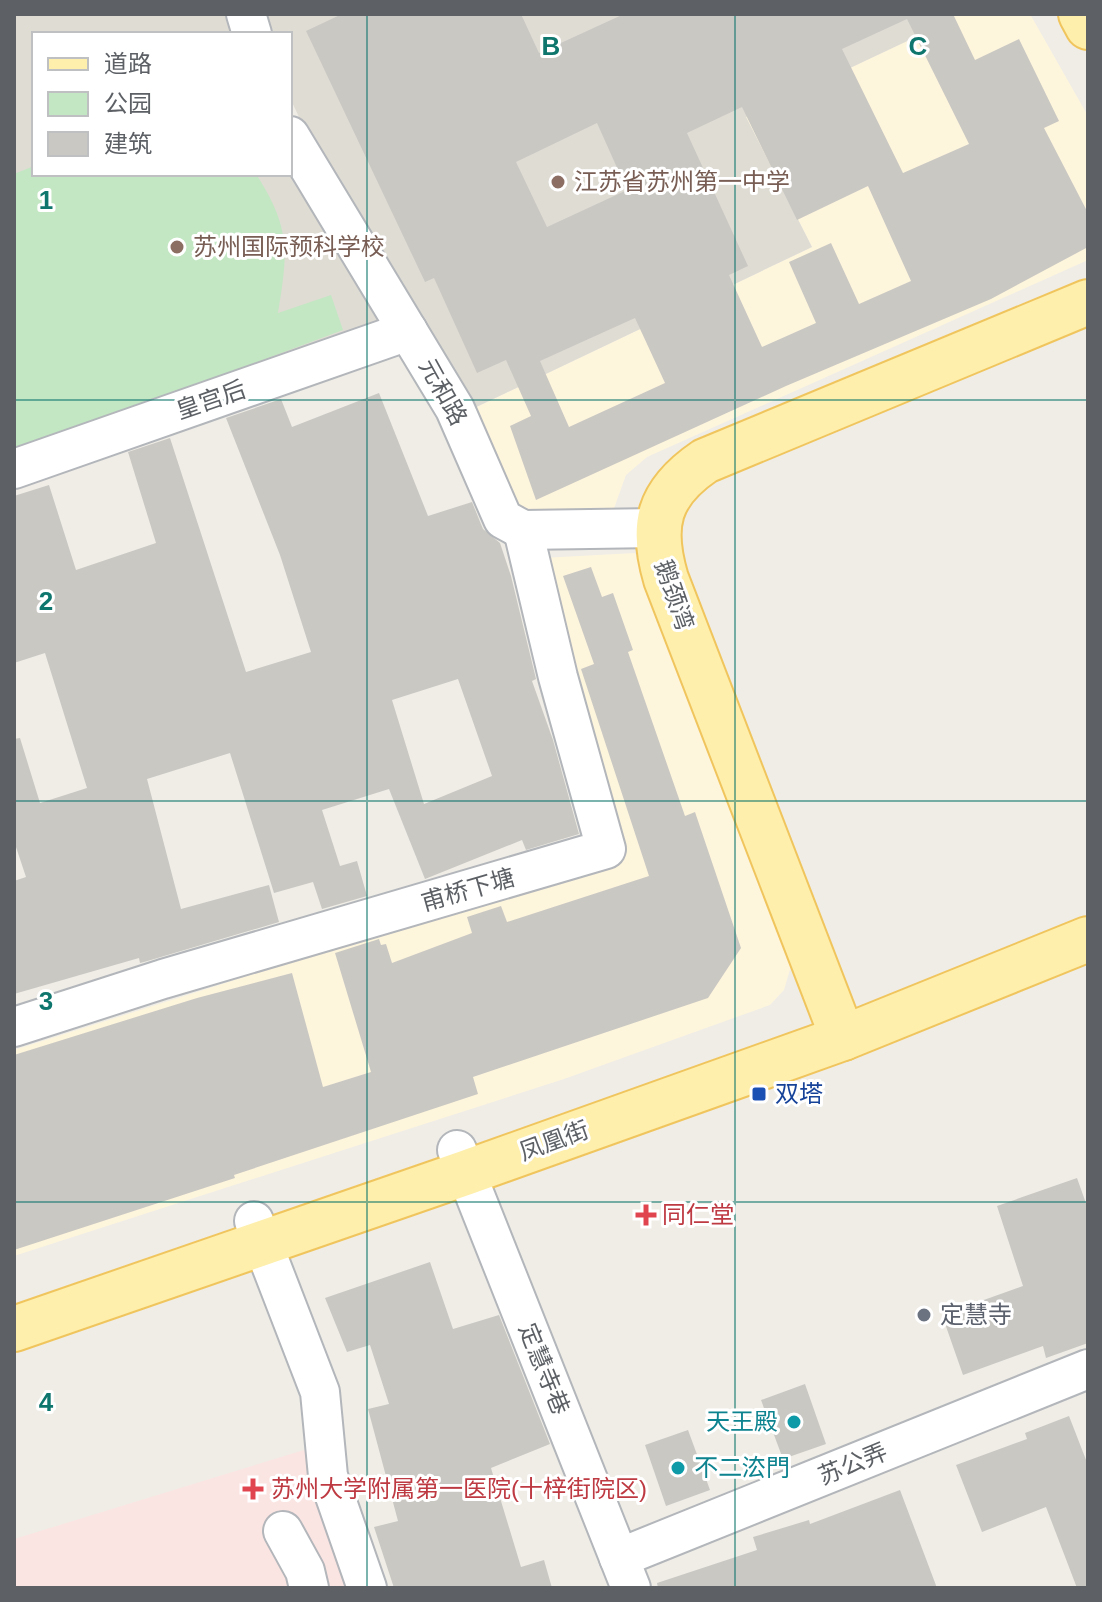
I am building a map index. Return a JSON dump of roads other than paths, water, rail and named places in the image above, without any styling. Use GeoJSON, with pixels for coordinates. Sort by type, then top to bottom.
{"type":"FeatureCollection","features":[{"type":"Feature","properties":{"kind":"main road"},"geometry":{"type":"LineString","coordinates":[[1081,14],[1088,27]]}},
{"type":"Feature","properties":{"kind":"main road","name":"鹅颈湾"},"geometry":{"type":"LineString","coordinates":[[839,1027],[674,600],[661,561],[657,528],[660,512],[673,489],[705,461],[1088,302]]}},
{"type":"Feature","properties":{"kind":"main road","name":"凤凰街"},"geometry":{"type":"LineString","coordinates":[[14,1329],[258,1232],[1088,939]]}},
{"type":"Feature","properties":{"kind":"main road","name":"凤凰街"},"geometry":{"type":"LineString","coordinates":[[14,1303],[258,1232]]}},
{"type":"Feature","properties":{"kind":"street","name":"元和路"},"geometry":{"type":"LineString","coordinates":[[292,139],[455,409],[503,519],[523,530]]}},
{"type":"Feature","properties":{"kind":"street","name":"皇宫后"},"geometry":{"type":"LineString","coordinates":[[14,469],[408,331]]}},
{"type":"Feature","properties":{"kind":"street"},"geometry":{"type":"LineString","coordinates":[[523,530],[657,528]]}},
{"type":"Feature","properties":{"kind":"street","name":"甫桥下塘"},"geometry":{"type":"LineString","coordinates":[[14,1027],[150,983],[606,849],[558,677],[523,530]]}},
{"type":"Feature","properties":{"kind":"street","name":"定慧寺巷"},"geometry":{"type":"LineString","coordinates":[[461,1162],[625,1573]]}},
{"type":"Feature","properties":{"kind":"street"},"geometry":{"type":"LineString","coordinates":[[258,1232],[320,1392],[328,1476],[367,1588]]}},
{"type":"Feature","properties":{"kind":"street","name":"苏公弄"},"geometry":{"type":"LineString","coordinates":[[625,1573],[1088,1369]]}},
{"type":"Feature","properties":{"kind":"street"},"geometry":{"type":"LineString","coordinates":[[283,1531],[305,1571],[309,1588]]}},
{"type":"Feature","properties":{"kind":"place","name":"江苏省苏州第一中学"},"geometry":{"type":"Point","coordinates":[558,182]}},
{"type":"Feature","properties":{"kind":"place","name":"苏州国际预科学校"},"geometry":{"type":"Point","coordinates":[177,247]}},
{"type":"Feature","properties":{"kind":"place","name":"双塔"},"geometry":{"type":"Point","coordinates":[759,1094]}},
{"type":"Feature","properties":{"kind":"place","name":"同仁堂"},"geometry":{"type":"Point","coordinates":[646,1215]}},
{"type":"Feature","properties":{"kind":"place","name":"定慧寺"},"geometry":{"type":"Point","coordinates":[924,1315]}},
{"type":"Feature","properties":{"kind":"place","name":"天王殿"},"geometry":{"type":"Point","coordinates":[794,1422]}},
{"type":"Feature","properties":{"kind":"place","name":"不二㳒門"},"geometry":{"type":"Point","coordinates":[678,1468]}},
{"type":"Feature","properties":{"kind":"place","name":"苏州大学附属第一医院(十梓街院区)"},"geometry":{"type":"Point","coordinates":[253,1489]}}]}
